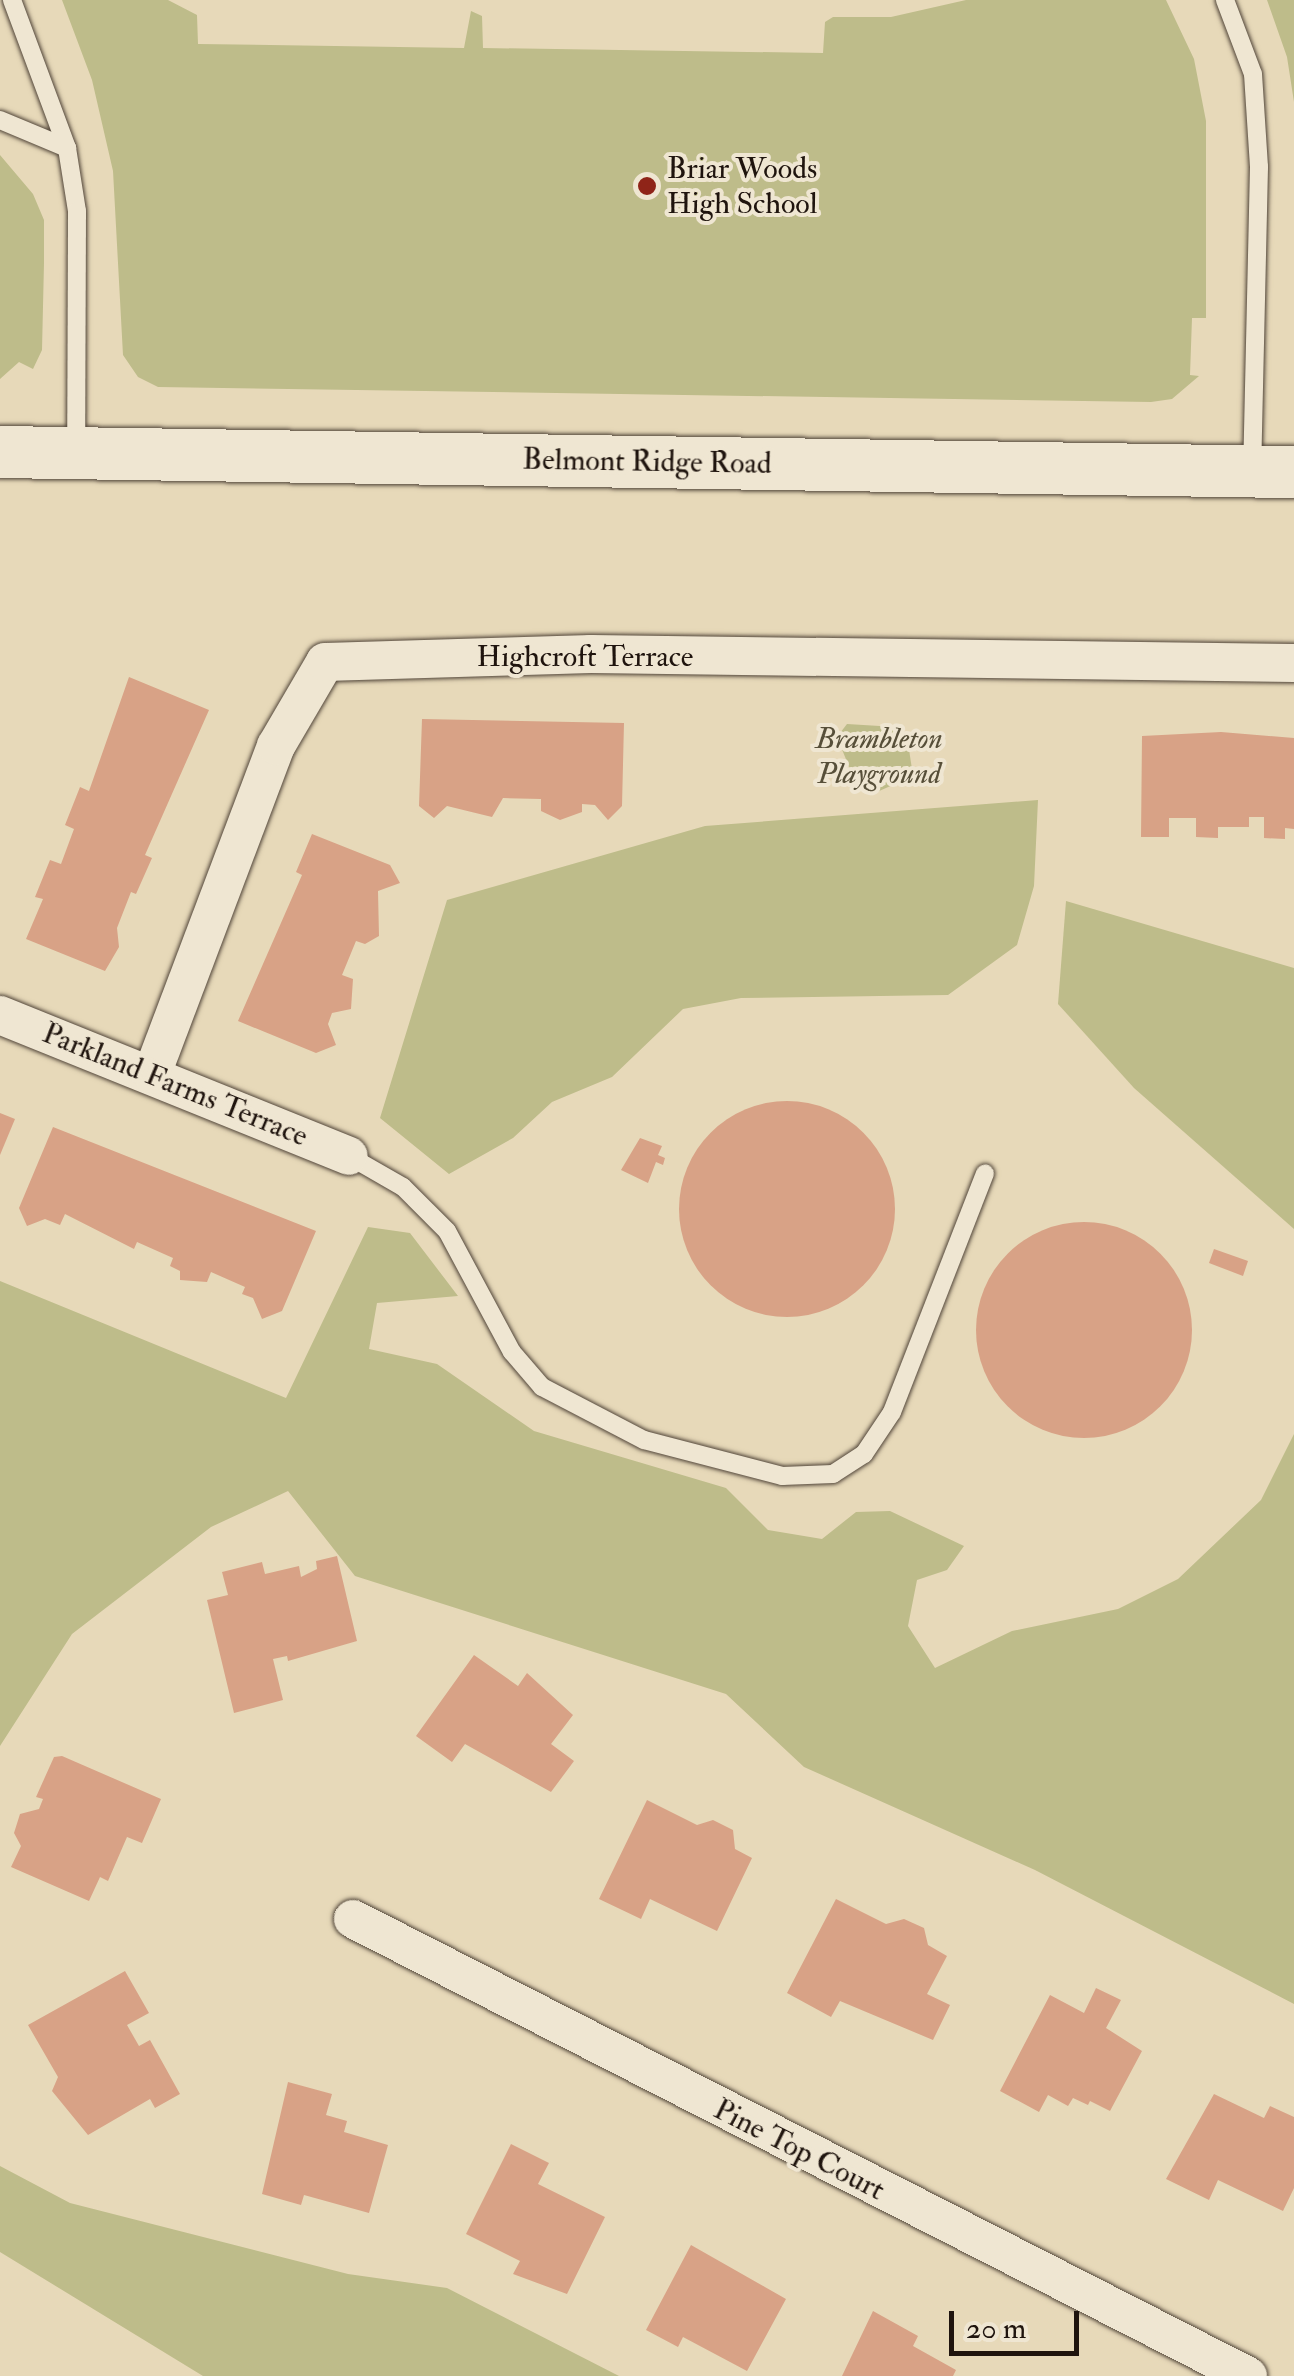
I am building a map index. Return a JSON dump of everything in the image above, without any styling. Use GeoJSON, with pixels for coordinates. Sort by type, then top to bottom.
{"type":"FeatureCollection","features":[{"type":"Feature","properties":{"kind":"main road","name":"Belmont Ridge Road"},"geometry":{"type":"LineString","coordinates":[[0,452],[1273,472]]}},
{"type":"Feature","properties":{"kind":"street","name":"Highcroft Terrace"},"geometry":{"type":"LineString","coordinates":[[152,1074],[276,746],[325,662],[591,654],[1294,663]]}},
{"type":"Feature","properties":{"kind":"street","name":"Parkland Farms Terrace"},"geometry":{"type":"LineString","coordinates":[[0,1015],[349,1156]]}},
{"type":"Feature","properties":{"kind":"street","name":"Pine Top Court"},"geometry":{"type":"LineString","coordinates":[[353,1919],[1248,2376]]}},
{"type":"Feature","properties":{"kind":"lane"},"geometry":{"type":"LineString","coordinates":[[12,0],[67,148],[77,211],[76,454]]}},
{"type":"Feature","properties":{"kind":"lane"},"geometry":{"type":"LineString","coordinates":[[1225,0],[1253,74],[1273,472]]}},
{"type":"Feature","properties":{"kind":"lane"},"geometry":{"type":"LineString","coordinates":[[0,120],[67,148]]}},
{"type":"Feature","properties":{"kind":"lane"},"geometry":{"type":"LineString","coordinates":[[349,1156],[403,1188],[446,1231],[512,1352],[542,1387],[644,1440],[782,1476],[833,1474],[864,1454],[892,1412],[985,1173]]}},
{"type":"Feature","properties":{"kind":"green space","name":"Briar Woods High School"},"geometry":{"type":"Polygon","coordinates":[[[62,0],[168,0],[197,15],[198,44],[464,48],[471,11],[482,16],[483,48],[823,53],[825,22],[833,17],[891,17],[966,0],[1166,0],[1194,59],[1206,121],[1206,318],[1192,318],[1190,375],[1199,376],[1172,399],[1151,402],[158,387],[138,377],[123,355],[113,171],[92,80],[62,0]]]}},
{"type":"Feature","properties":{"kind":"green space"},"geometry":{"type":"Polygon","coordinates":[[[1267,0],[1294,0],[1294,102],[1287,57],[1267,0]]]}},
{"type":"Feature","properties":{"kind":"green space"},"geometry":{"type":"Polygon","coordinates":[[[0,155],[33,194],[44,220],[44,263],[42,350],[33,369],[19,362],[0,379],[0,155]]]}},
{"type":"Feature","properties":{"kind":"green space","name":"Brambleton Playground"},"geometry":{"type":"Polygon","coordinates":[[[847,724],[896,727],[907,736],[913,776],[877,792],[856,784],[837,737],[847,724]]]}},
{"type":"Feature","properties":{"kind":"green space"},"geometry":{"type":"Polygon","coordinates":[[[1038,800],[1034,886],[1017,945],[948,995],[741,998],[683,1009],[612,1077],[552,1102],[513,1138],[449,1174],[380,1118],[447,900],[705,826],[1038,800]]]}},
{"type":"Feature","properties":{"kind":"green space"},"geometry":{"type":"Polygon","coordinates":[[[1066,901],[1294,968],[1294,1229],[1134,1088],[1058,1004],[1066,901]]]}},
{"type":"Feature","properties":{"kind":"green space"},"geometry":{"type":"Polygon","coordinates":[[[368,1227],[410,1233],[458,1296],[377,1303],[369,1349],[437,1364],[534,1431],[726,1488],[768,1530],[822,1539],[856,1512],[890,1511],[964,1546],[947,1570],[917,1580],[908,1626],[935,1668],[1012,1631],[1118,1609],[1178,1579],[1261,1500],[1294,1434],[1294,2004],[1035,1870],[804,1767],[726,1694],[355,1576],[288,1491],[211,1527],[72,1634],[0,1746],[0,1281],[286,1398],[368,1227]]]}},
{"type":"Feature","properties":{"kind":"green space"},"geometry":{"type":"Polygon","coordinates":[[[0,2166],[70,2203],[348,2274],[447,2288],[619,2376],[203,2376],[0,2252],[0,2166]]]}},
{"type":"Feature","properties":{"kind":"building"},"geometry":{"type":"Polygon","coordinates":[[[129,677],[209,710],[145,855],[152,858],[136,894],[131,892],[117,928],[119,947],[105,971],[26,939],[43,899],[35,897],[50,860],[61,864],[74,829],[65,825],[80,787],[89,791],[129,677]]]}},
{"type":"Feature","properties":{"kind":"building"},"geometry":{"type":"Polygon","coordinates":[[[422,719],[624,723],[622,806],[608,820],[595,805],[582,804],[582,812],[560,820],[541,811],[541,799],[503,798],[492,817],[447,806],[434,818],[419,806],[422,719]]]}},
{"type":"Feature","properties":{"kind":"building"},"geometry":{"type":"Polygon","coordinates":[[[1221,732],[1294,738],[1294,829],[1285,828],[1285,839],[1264,838],[1264,817],[1249,817],[1249,827],[1218,827],[1218,838],[1196,837],[1196,818],[1169,818],[1169,837],[1141,837],[1142,736],[1221,732]]]}},
{"type":"Feature","properties":{"kind":"building"},"geometry":{"type":"Polygon","coordinates":[[[312,834],[390,865],[400,883],[378,891],[379,936],[365,944],[356,941],[342,975],[353,979],[351,1009],[332,1013],[328,1024],[336,1045],[316,1053],[238,1021],[302,875],[296,872],[312,834]]]}},
{"type":"Feature","properties":{"kind":"building"},"geometry":{"type":"Polygon","coordinates":[[[787,1101],[828,1109],[864,1132],[887,1168],[895,1209],[887,1250],[864,1286],[828,1309],[787,1317],[746,1309],[710,1286],[687,1250],[679,1209],[687,1168],[710,1132],[746,1109],[787,1101]]]}},
{"type":"Feature","properties":{"kind":"building"},"geometry":{"type":"Polygon","coordinates":[[[0,1113],[15,1119],[0,1155],[0,1113]]]}},
{"type":"Feature","properties":{"kind":"building"},"geometry":{"type":"Polygon","coordinates":[[[53,1127],[316,1231],[282,1311],[262,1319],[253,1298],[242,1294],[245,1287],[211,1272],[207,1282],[180,1280],[180,1271],[170,1266],[173,1258],[137,1242],[134,1249],[65,1214],[60,1225],[45,1219],[27,1226],[19,1208],[53,1127]]]}},
{"type":"Feature","properties":{"kind":"building"},"geometry":{"type":"Polygon","coordinates":[[[640,1138],[662,1146],[658,1155],[665,1158],[663,1165],[656,1162],[648,1183],[621,1170],[640,1138]]]}},
{"type":"Feature","properties":{"kind":"building"},"geometry":{"type":"Polygon","coordinates":[[[1084,1222],[1125,1230],[1161,1253],[1184,1289],[1192,1330],[1184,1371],[1161,1407],[1125,1430],[1084,1438],[1043,1430],[1007,1407],[984,1371],[976,1330],[984,1289],[1007,1253],[1043,1230],[1084,1222]]]}},
{"type":"Feature","properties":{"kind":"building"},"geometry":{"type":"Polygon","coordinates":[[[1214,1249],[1248,1261],[1243,1276],[1209,1263],[1214,1249]]]}},
{"type":"Feature","properties":{"kind":"building"},"geometry":{"type":"Polygon","coordinates":[[[337,1556],[357,1641],[288,1661],[287,1656],[273,1659],[283,1700],[234,1713],[207,1600],[228,1595],[222,1572],[262,1562],[265,1574],[299,1566],[301,1577],[317,1569],[316,1561],[337,1556]]]}},
{"type":"Feature","properties":{"kind":"building"},"geometry":{"type":"Polygon","coordinates":[[[474,1655],[518,1686],[527,1673],[573,1715],[551,1744],[574,1761],[551,1792],[465,1744],[452,1762],[416,1736],[474,1655]]]}},
{"type":"Feature","properties":{"kind":"building"},"geometry":{"type":"Polygon","coordinates":[[[62,1756],[161,1799],[142,1843],[127,1837],[108,1881],[100,1877],[89,1901],[11,1867],[21,1846],[14,1833],[20,1814],[39,1809],[43,1799],[36,1797],[54,1757],[62,1756]]]}},
{"type":"Feature","properties":{"kind":"building"},"geometry":{"type":"Polygon","coordinates":[[[647,1800],[697,1825],[713,1820],[733,1830],[735,1849],[752,1858],[717,1931],[650,1899],[641,1919],[599,1899],[647,1800]]]}},
{"type":"Feature","properties":{"kind":"building"},"geometry":{"type":"Polygon","coordinates":[[[836,1899],[886,1924],[904,1919],[924,1928],[928,1945],[947,1956],[927,1994],[950,2005],[933,2040],[840,2001],[831,2017],[787,1993],[836,1899]]]}},
{"type":"Feature","properties":{"kind":"building"},"geometry":{"type":"Polygon","coordinates":[[[125,1971],[149,2013],[127,2025],[139,2046],[150,2040],[180,2094],[155,2108],[150,2099],[88,2135],[52,2091],[58,2077],[28,2025],[125,1971]]]}},
{"type":"Feature","properties":{"kind":"building"},"geometry":{"type":"Polygon","coordinates":[[[1096,1988],[1121,2000],[1106,2028],[1142,2051],[1110,2111],[1073,2098],[1068,2106],[1048,2095],[1039,2112],[1000,2091],[1050,1995],[1084,2013],[1096,1988]]]}},
{"type":"Feature","properties":{"kind":"building"},"geometry":{"type":"Polygon","coordinates":[[[288,2082],[332,2094],[326,2115],[347,2121],[344,2132],[388,2145],[369,2213],[304,2195],[301,2205],[262,2194],[288,2082]]]}},
{"type":"Feature","properties":{"kind":"building"},"geometry":{"type":"Polygon","coordinates":[[[1214,2094],[1264,2118],[1270,2106],[1294,2117],[1294,2188],[1283,2211],[1218,2180],[1209,2200],[1166,2179],[1214,2094]]]}},
{"type":"Feature","properties":{"kind":"building"},"geometry":{"type":"Polygon","coordinates":[[[511,2144],[549,2163],[538,2184],[605,2217],[567,2294],[513,2274],[520,2261],[466,2234],[511,2144]]]}},
{"type":"Feature","properties":{"kind":"building"},"geometry":{"type":"Polygon","coordinates":[[[691,2245],[786,2299],[747,2371],[683,2337],[678,2347],[646,2330],[691,2245]]]}},
{"type":"Feature","properties":{"kind":"building"},"geometry":{"type":"Polygon","coordinates":[[[873,2311],[918,2336],[913,2346],[956,2370],[953,2376],[842,2376],[873,2311]]]}},
{"type":"Feature","properties":{"kind":"place","name":"Briar Woods High School"},"geometry":{"type":"Point","coordinates":[647,186]}}]}
